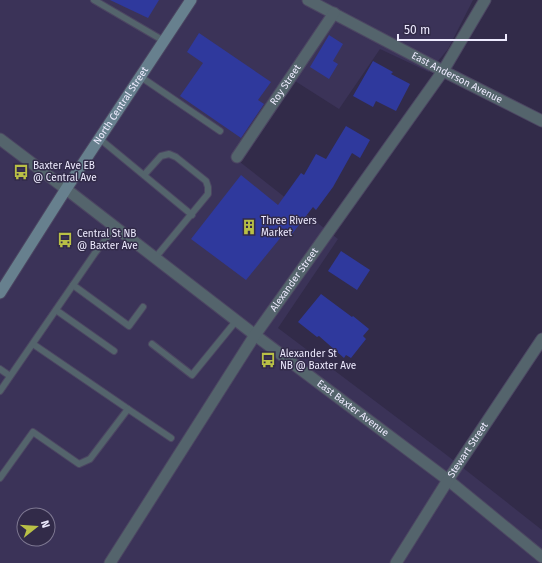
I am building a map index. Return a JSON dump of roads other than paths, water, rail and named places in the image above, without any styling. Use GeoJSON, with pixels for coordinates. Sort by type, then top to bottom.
{"type":"FeatureCollection","features":[{"type":"Feature","properties":{"kind":"main road","name":"North Central Street"},"geometry":{"type":"LineString","coordinates":[[0,293],[66,189],[192,0]]}},
{"type":"Feature","properties":{"kind":"street","name":"East Anderson Avenue"},"geometry":{"type":"LineString","coordinates":[[308,0],[542,122]]}},
{"type":"Feature","properties":{"kind":"street","name":"Alexander Street"},"geometry":{"type":"LineString","coordinates":[[110,563],[255,335],[443,71],[485,0]]}},
{"type":"Feature","properties":{"kind":"street","name":"Roy Street"},"geometry":{"type":"LineString","coordinates":[[237,157],[334,13]]}},
{"type":"Feature","properties":{"kind":"street","name":"East Baxter Avenue"},"geometry":{"type":"LineString","coordinates":[[0,140],[66,189],[236,321],[448,480],[542,557]]}},
{"type":"Feature","properties":{"kind":"street","name":"Stewart Street"},"geometry":{"type":"LineString","coordinates":[[396,563],[448,480],[542,339]]}},
{"type":"Feature","properties":{"kind":"lane"},"geometry":{"type":"LineString","coordinates":[[94,0],[164,41]]}},
{"type":"Feature","properties":{"kind":"lane"},"geometry":{"type":"LineString","coordinates":[[140,77],[220,131]]}},
{"type":"Feature","properties":{"kind":"lane"},"geometry":{"type":"LineString","coordinates":[[100,139],[192,215]]}},
{"type":"Feature","properties":{"kind":"lane"},"geometry":{"type":"LineString","coordinates":[[144,175],[161,156],[169,154],[176,157],[206,181],[208,187],[208,194],[155,258]]}},
{"type":"Feature","properties":{"kind":"lane"},"geometry":{"type":"LineString","coordinates":[[0,391],[115,227]]}},
{"type":"Feature","properties":{"kind":"lane"},"geometry":{"type":"LineString","coordinates":[[73,285],[129,326],[143,307]]}},
{"type":"Feature","properties":{"kind":"lane"},"geometry":{"type":"LineString","coordinates":[[56,310],[114,351]]}},
{"type":"Feature","properties":{"kind":"lane"},"geometry":{"type":"LineString","coordinates":[[152,344],[192,375],[236,321]]}},
{"type":"Feature","properties":{"kind":"lane"},"geometry":{"type":"LineString","coordinates":[[33,344],[171,438]]}},
{"type":"Feature","properties":{"kind":"lane"},"geometry":{"type":"LineString","coordinates":[[0,369],[10,376]]}},
{"type":"Feature","properties":{"kind":"lane"},"geometry":{"type":"LineString","coordinates":[[0,478],[33,432],[79,464],[90,459],[128,409]]}},
{"type":"Feature","properties":{"kind":"place","name":"Baxter Ave EB @ Central Ave"},"geometry":{"type":"Point","coordinates":[21,172]}},
{"type":"Feature","properties":{"kind":"place","name":"Three Rivers Market"},"geometry":{"type":"Point","coordinates":[249,227]}},
{"type":"Feature","properties":{"kind":"place","name":"Central St NB @ Baxter Ave"},"geometry":{"type":"Point","coordinates":[65,240]}},
{"type":"Feature","properties":{"kind":"place","name":"Alexander St NB @ Baxter Ave"},"geometry":{"type":"Point","coordinates":[268,360]}}]}
